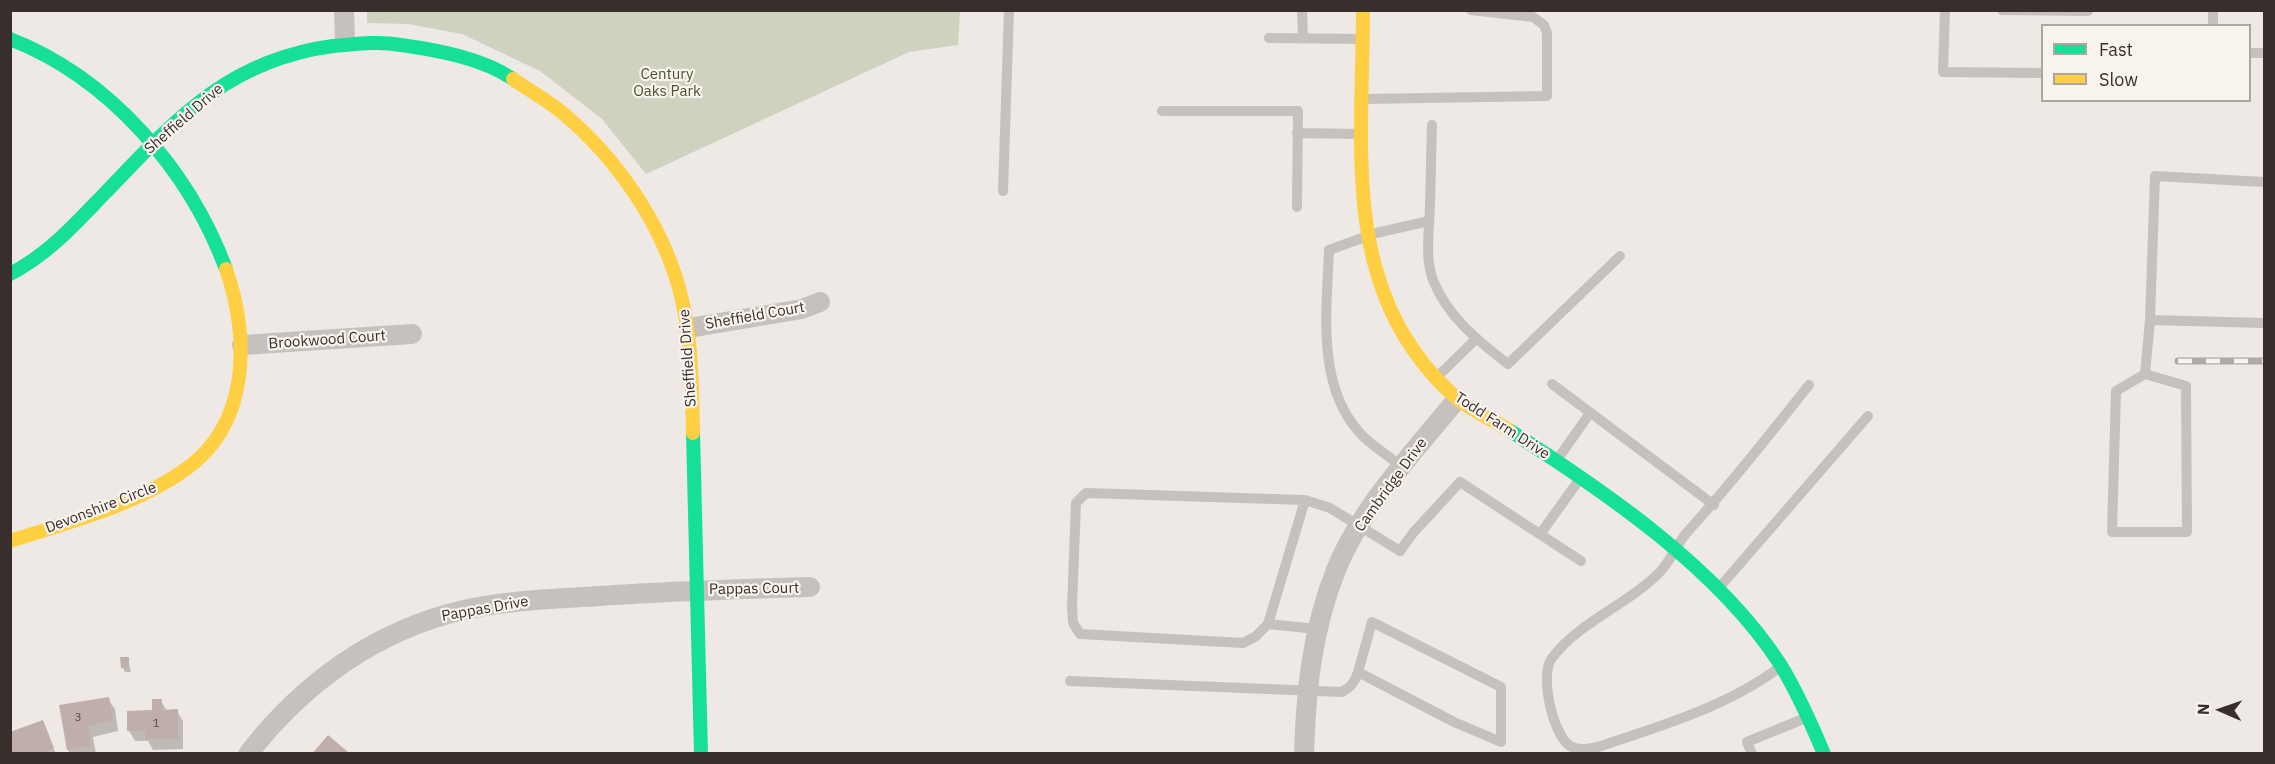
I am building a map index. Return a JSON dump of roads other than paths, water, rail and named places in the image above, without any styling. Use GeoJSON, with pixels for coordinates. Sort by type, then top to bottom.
{"type":"FeatureCollection","features":[{"type":"Feature","properties":{"kind":"street"},"geometry":{"type":"LineString","coordinates":[[344,10],[345,41]]}},
{"type":"Feature","properties":{"kind":"street","name":"Todd Farm Drive"},"geometry":{"type":"LineString","coordinates":[[1364,10],[1362,188],[1366,237],[1391,312],[1408,339],[1457,399],[1556,462],[1652,530],[1718,589],[1750,624],[1781,666],[1824,753]]}},
{"type":"Feature","properties":{"kind":"street","name":"Devonshire Circle"},"geometry":{"type":"LineString","coordinates":[[10,39],[67,66],[102,95],[151,146],[197,206],[209,230],[231,290],[242,345],[238,387],[232,407],[202,455],[153,490],[10,541]]}},
{"type":"Feature","properties":{"kind":"street","name":"Sheffield Drive"},"geometry":{"type":"LineString","coordinates":[[10,274],[39,256],[77,223],[151,146],[203,98],[247,70],[286,55],[345,41],[396,42],[468,57],[514,78],[551,103],[602,148],[642,202],[674,269],[689,328],[700,753]]}},
{"type":"Feature","properties":{"kind":"street","name":"Sheffield Court"},"geometry":{"type":"LineString","coordinates":[[689,328],[802,309],[820,302]]}},
{"type":"Feature","properties":{"kind":"street","name":"Brookwood Court"},"geometry":{"type":"LineString","coordinates":[[242,345],[412,334]]}},
{"type":"Feature","properties":{"kind":"street","name":"Cambridge Drive"},"geometry":{"type":"LineString","coordinates":[[1304,753],[1306,689],[1317,629],[1336,568],[1359,527],[1402,466],[1457,399]]}},
{"type":"Feature","properties":{"kind":"street","name":"Pappas Court"},"geometry":{"type":"LineString","coordinates":[[697,590],[810,587]]}},
{"type":"Feature","properties":{"kind":"street","name":"Pappas Drive"},"geometry":{"type":"LineString","coordinates":[[248,753],[290,706],[340,664],[389,636],[437,617],[480,607],[536,600],[697,590]]}},
{"type":"Feature","properties":{"kind":"lane"},"geometry":{"type":"LineString","coordinates":[[1003,191],[1009,10]]}},
{"type":"Feature","properties":{"kind":"lane"},"geometry":{"type":"LineString","coordinates":[[1302,10],[1303,38]]}},
{"type":"Feature","properties":{"kind":"lane"},"geometry":{"type":"LineString","coordinates":[[1363,99],[1546,96],[1547,33],[1544,25],[1533,17],[1471,10]]}},
{"type":"Feature","properties":{"kind":"lane"},"geometry":{"type":"LineString","coordinates":[[1945,10],[1943,72],[2041,73]]}},
{"type":"Feature","properties":{"kind":"lane"},"geometry":{"type":"LineString","coordinates":[[2002,10],[2088,11]]}},
{"type":"Feature","properties":{"kind":"lane"},"geometry":{"type":"LineString","coordinates":[[1269,38],[1363,39]]}},
{"type":"Feature","properties":{"kind":"lane"},"geometry":{"type":"LineString","coordinates":[[1162,111],[1298,111],[1297,207]]}},
{"type":"Feature","properties":{"kind":"lane"},"geometry":{"type":"LineString","coordinates":[[1432,124],[1429,221],[1429,260],[1432,278],[1447,305],[1476,339],[1508,364],[1620,256]]}},
{"type":"Feature","properties":{"kind":"lane"},"geometry":{"type":"LineString","coordinates":[[1298,133],[1362,134]]}},
{"type":"Feature","properties":{"kind":"lane"},"geometry":{"type":"LineString","coordinates":[[2145,374],[2150,321],[2155,176],[2265,182]]}},
{"type":"Feature","properties":{"kind":"lane"},"geometry":{"type":"LineString","coordinates":[[1402,466],[1360,434],[1346,416],[1336,393],[1329,362],[1326,324],[1329,250],[1366,237],[1429,221]]}},
{"type":"Feature","properties":{"kind":"lane"},"geometry":{"type":"LineString","coordinates":[[2150,321],[2265,323]]}},
{"type":"Feature","properties":{"kind":"lane"},"geometry":{"type":"LineString","coordinates":[[1437,377],[1476,339]]}},
{"type":"Feature","properties":{"kind":"lane"},"geometry":{"type":"LineString","coordinates":[[2145,374],[2186,386],[2187,532],[2112,532],[2116,390],[2145,374]]}},
{"type":"Feature","properties":{"kind":"lane"},"geometry":{"type":"LineString","coordinates":[[1552,384],[1714,505]]}},
{"type":"Feature","properties":{"kind":"lane"},"geometry":{"type":"LineString","coordinates":[[1781,666],[1761,681],[1720,702],[1607,744],[1582,749],[1571,747],[1563,739],[1545,683],[1551,658],[1583,629],[1651,580],[1669,561],[1689,530],[1714,505],[1809,385]]}},
{"type":"Feature","properties":{"kind":"lane"},"geometry":{"type":"LineString","coordinates":[[1556,462],[1590,413]]}},
{"type":"Feature","properties":{"kind":"lane"},"geometry":{"type":"LineString","coordinates":[[1718,589],[1868,416]]}},
{"type":"Feature","properties":{"kind":"lane"},"geometry":{"type":"LineString","coordinates":[[1541,533],[1580,479]]}},
{"type":"Feature","properties":{"kind":"lane"},"geometry":{"type":"LineString","coordinates":[[1305,500],[1268,624],[1255,637],[1244,643],[1080,634],[1073,623],[1076,503],[1086,493],[1305,500],[1330,508],[1400,551],[1413,533],[1460,482],[1581,561]]}},
{"type":"Feature","properties":{"kind":"lane"},"geometry":{"type":"LineString","coordinates":[[1070,681],[1342,692],[1350,688],[1358,672],[1372,622],[1501,687],[1501,742],[1454,722],[1358,672]]}},
{"type":"Feature","properties":{"kind":"lane"},"geometry":{"type":"LineString","coordinates":[[1268,624],[1317,629]]}},
{"type":"Feature","properties":{"kind":"lane"},"geometry":{"type":"LineString","coordinates":[[1752,753],[1747,742],[1808,717]]}},
{"type":"Feature","properties":{"kind":"railway"},"geometry":{"type":"LineString","coordinates":[[2178,361],[2264,361]]}},
{"type":"Feature","properties":{"kind":"park label","name":"Century Oaks Park"},"geometry":{"type":"Point","coordinates":[667,84]}}]}
